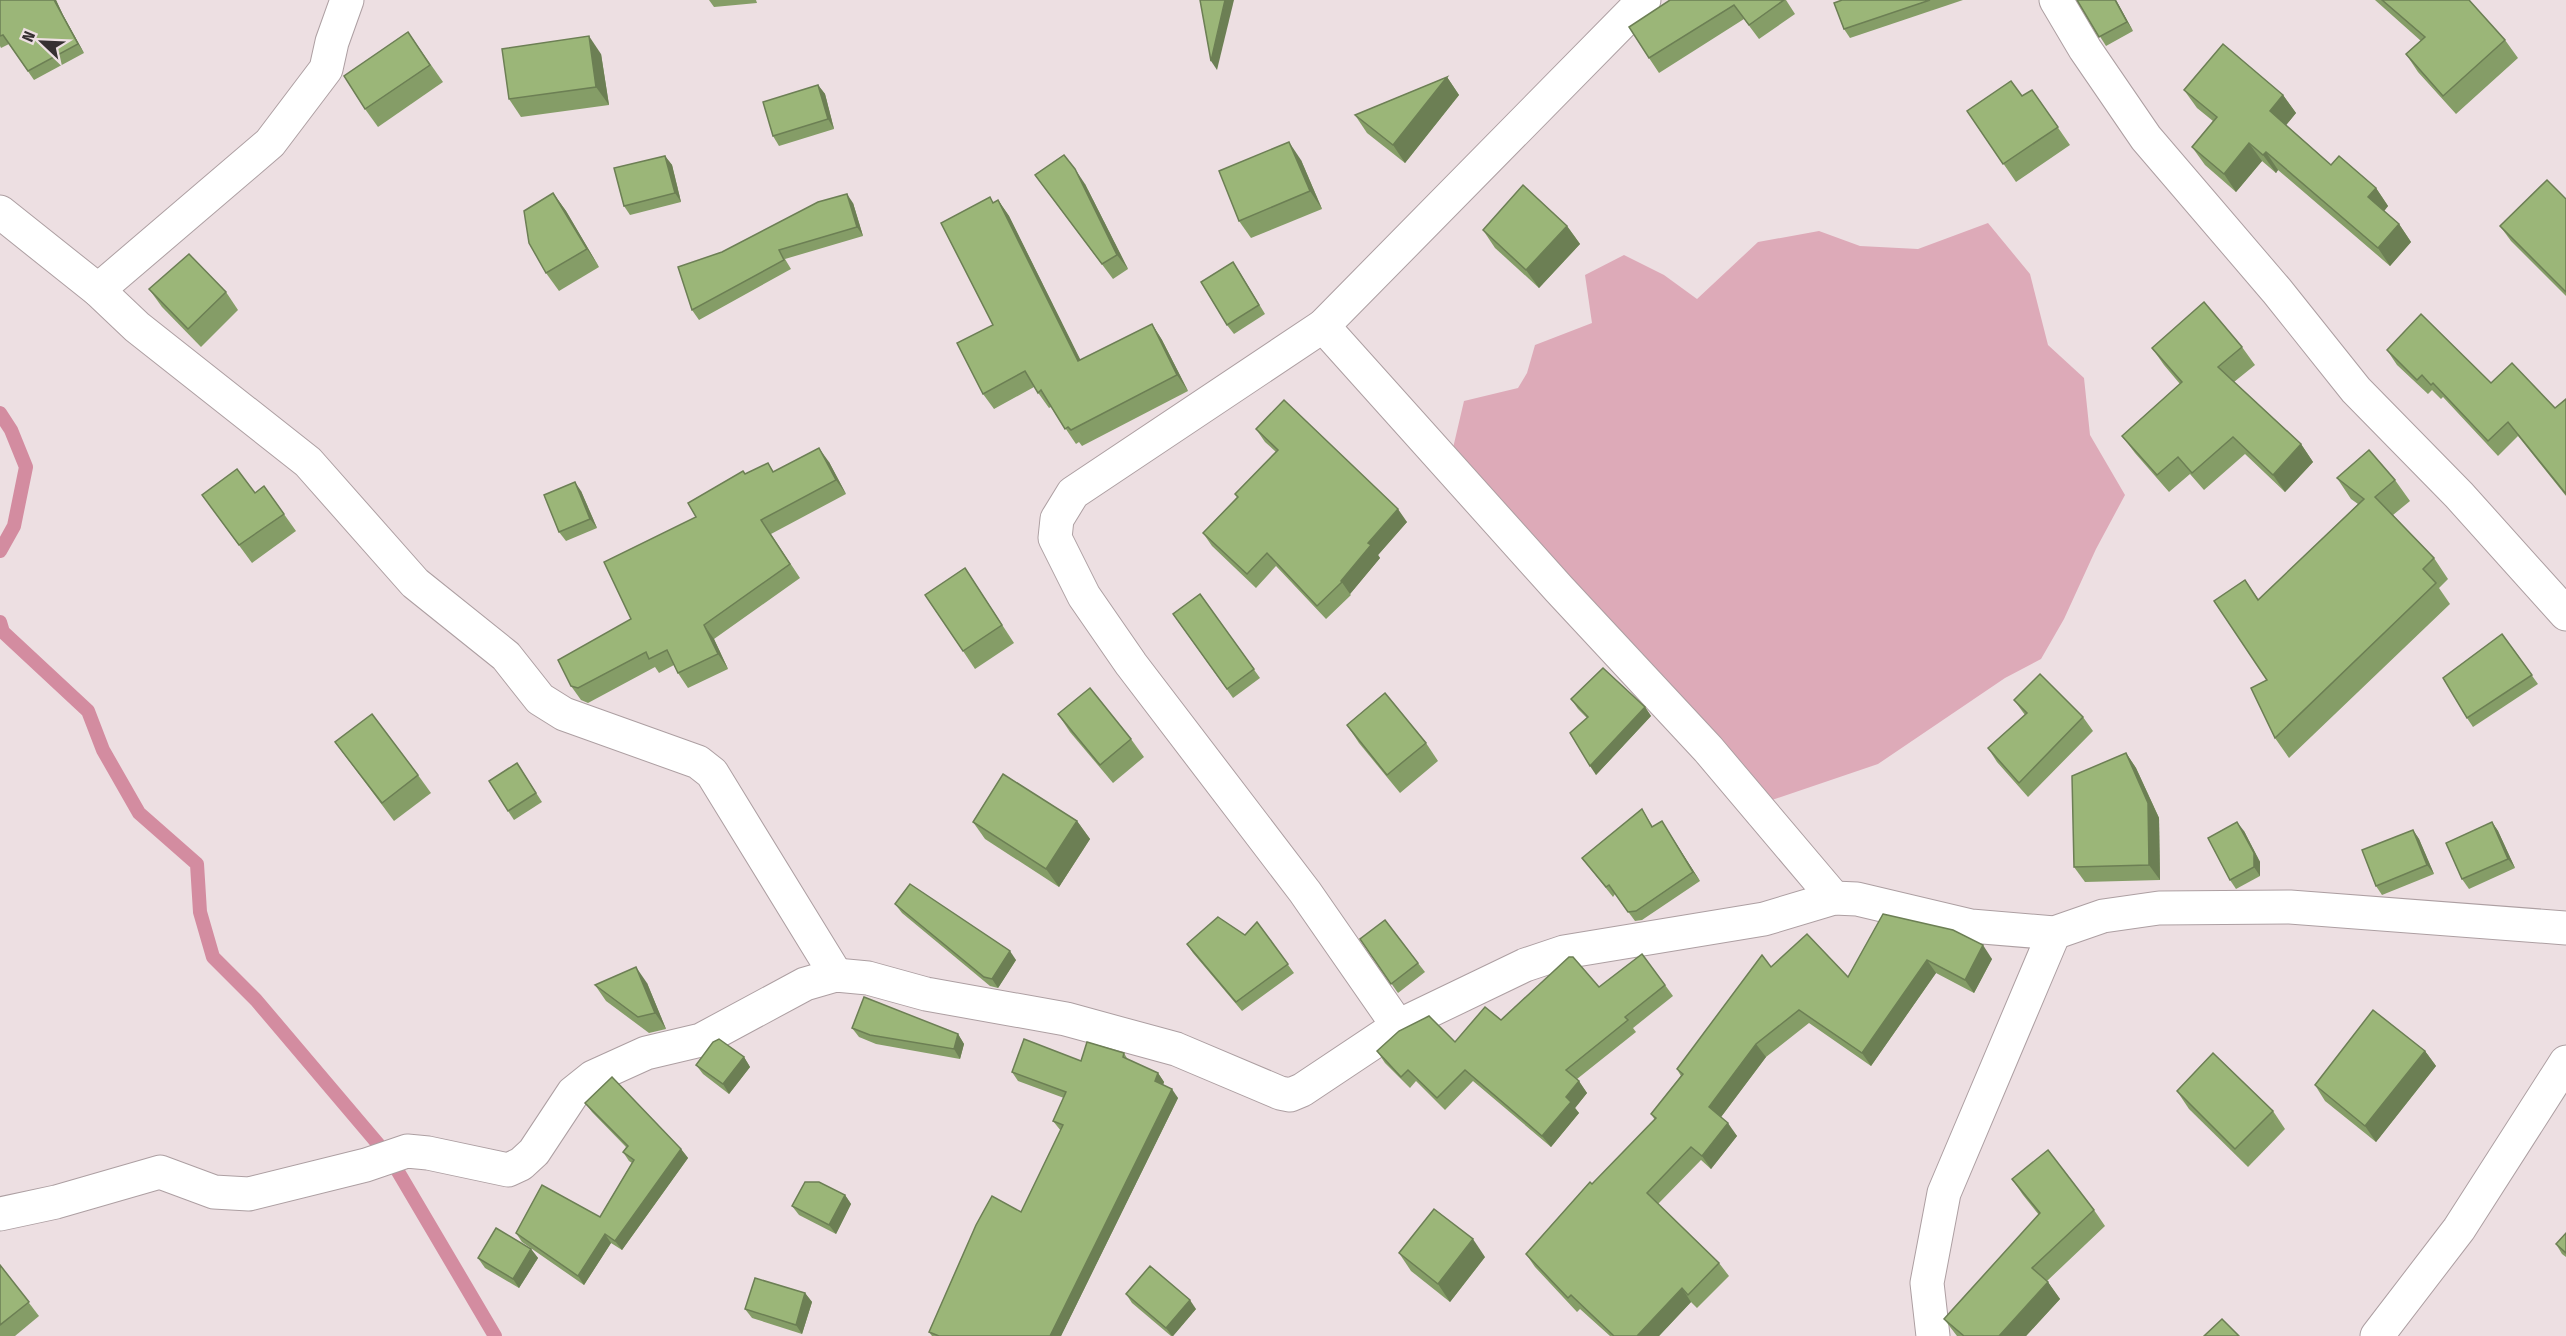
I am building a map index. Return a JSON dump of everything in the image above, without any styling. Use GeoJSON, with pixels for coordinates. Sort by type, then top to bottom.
{"type":"FeatureCollection","features":[{"type":"Feature","properties":{"kind":"street"},"geometry":{"type":"LineString","coordinates":[[98,290],[270,143],[326,69],[332,42],[347,0]]}},
{"type":"Feature","properties":{"kind":"street"},"geometry":{"type":"LineString","coordinates":[[1398,1026],[1305,892],[1131,664],[1084,596],[1054,538],[1057,519],[1073,493],[1323,326],[1644,0]]}},
{"type":"Feature","properties":{"kind":"street"},"geometry":{"type":"LineString","coordinates":[[2056,0],[2085,49],[2146,138],[2277,291],[2356,390],[2459,495],[2566,614]]}},
{"type":"Feature","properties":{"kind":"street"},"geometry":{"type":"LineString","coordinates":[[0,212],[98,290],[137,327],[308,462],[415,583],[506,656],[540,699],[564,714],[698,762],[712,773],[836,975]]}},
{"type":"Feature","properties":{"kind":"street"},"geometry":{"type":"LineString","coordinates":[[1323,326],[1551,580],[1708,749],[1834,898]]}},
{"type":"Feature","properties":{"kind":"street"},"geometry":{"type":"LineString","coordinates":[[0,1214],[56,1202],[160,1172],[214,1192],[249,1194],[366,1165],[407,1151],[428,1153],[508,1170],[521,1164],[534,1152],[573,1094],[593,1077],[646,1053],[701,1040],[805,984],[836,975],[868,978],[926,994],[1066,1019],[1176,1049],[1280,1093],[1290,1095],[1302,1090],[1398,1026],[1525,965],[1564,952],[1764,919],[1834,898],[1857,899],[1971,926],[2055,933],[2103,916],[2159,908],[2278,907],[2458,918],[2566,928]]}},
{"type":"Feature","properties":{"kind":"street"},"geometry":{"type":"LineString","coordinates":[[1933,1336],[1927,1283],[1944,1193],[2055,933]]}},
{"type":"Feature","properties":{"kind":"street"},"geometry":{"type":"LineString","coordinates":[[2377,1336],[2459,1229],[2566,1062]]}},
{"type":"Feature","properties":{"kind":"shaded area"},"geometry":{"type":"Polygon","coordinates":[[[1988,223],[2030,274],[2048,345],[2084,378],[2090,435],[2125,495],[2096,549],[2064,619],[2041,659],[2005,678],[1878,764],[1769,801],[1453,448],[1464,401],[1518,388],[1527,373],[1535,345],[1592,323],[1585,275],[1624,255],[1664,275],[1697,299],[1758,242],[1819,231],[1860,246],[1918,249],[1988,223]]]}},
{"type":"Feature","properties":{"kind":"building"},"geometry":{"type":"Polygon","coordinates":[[[0,0],[54,0],[78,44],[28,71],[3,35],[0,36],[0,0]]]}},
{"type":"Feature","properties":{"kind":"building"},"geometry":{"type":"Polygon","coordinates":[[[1200,0],[1225,0],[1211,61],[1200,0]]]}},
{"type":"Feature","properties":{"kind":"building"},"geometry":{"type":"Polygon","coordinates":[[[1670,0],[1784,0],[1749,25],[1734,5],[1649,58],[1629,27],[1670,0]]]}},
{"type":"Feature","properties":{"kind":"building"},"geometry":{"type":"Polygon","coordinates":[[[1842,0],[1930,0],[1844,29],[1834,3],[1842,0]]]}},
{"type":"Feature","properties":{"kind":"building"},"geometry":{"type":"Polygon","coordinates":[[[2077,0],[2115,0],[2127,22],[2099,37],[2077,0]]]}},
{"type":"Feature","properties":{"kind":"building"},"geometry":{"type":"Polygon","coordinates":[[[2382,0],[2469,0],[2505,40],[2443,96],[2406,54],[2425,37],[2382,0]]]}},
{"type":"Feature","properties":{"kind":"building"},"geometry":{"type":"Polygon","coordinates":[[[408,32],[430,65],[365,109],[344,76],[408,32]]]}},
{"type":"Feature","properties":{"kind":"building"},"geometry":{"type":"Polygon","coordinates":[[[589,36],[596,87],[509,99],[502,49],[589,36]]]}},
{"type":"Feature","properties":{"kind":"building"},"geometry":{"type":"Polygon","coordinates":[[[2223,44],[2283,95],[2270,111],[2331,165],[2339,156],[2376,188],[2368,197],[2399,224],[2378,248],[2266,152],[2263,155],[2249,143],[2224,174],[2192,147],[2217,117],[2184,90],[2223,44]]]}},
{"type":"Feature","properties":{"kind":"building"},"geometry":{"type":"Polygon","coordinates":[[[1447,77],[1393,145],[1355,115],[1447,77]]]}},
{"type":"Feature","properties":{"kind":"building"},"geometry":{"type":"Polygon","coordinates":[[[2011,81],[2022,96],[2032,90],[2058,127],[2003,164],[1967,111],[2011,81]]]}},
{"type":"Feature","properties":{"kind":"building"},"geometry":{"type":"Polygon","coordinates":[[[818,85],[828,119],[773,136],[763,102],[818,85]]]}},
{"type":"Feature","properties":{"kind":"building"},"geometry":{"type":"Polygon","coordinates":[[[1289,142],[1310,191],[1239,221],[1219,171],[1289,142]]]}},
{"type":"Feature","properties":{"kind":"building"},"geometry":{"type":"Polygon","coordinates":[[[1064,155],[1075,169],[1117,255],[1102,264],[1035,175],[1064,155]]]}},
{"type":"Feature","properties":{"kind":"building"},"geometry":{"type":"Polygon","coordinates":[[[665,156],[675,193],[624,206],[614,168],[665,156]]]}},
{"type":"Feature","properties":{"kind":"building"},"geometry":{"type":"Polygon","coordinates":[[[2547,180],[2566,199],[2566,292],[2500,226],[2547,180]]]}},
{"type":"Feature","properties":{"kind":"building"},"geometry":{"type":"Polygon","coordinates":[[[1523,185],[1567,226],[1526,270],[1483,230],[1523,185]]]}},
{"type":"Feature","properties":{"kind":"building"},"geometry":{"type":"Polygon","coordinates":[[[553,193],[587,249],[546,273],[529,243],[524,211],[553,193]]]}},
{"type":"Feature","properties":{"kind":"building"},"geometry":{"type":"Polygon","coordinates":[[[847,194],[857,227],[779,250],[784,260],[692,310],[678,267],[722,252],[818,202],[847,194]]]}},
{"type":"Feature","properties":{"kind":"building"},"geometry":{"type":"Polygon","coordinates":[[[990,197],[993,203],[998,200],[1078,361],[1152,324],[1177,375],[1071,430],[1068,427],[1065,429],[1041,390],[1038,393],[1025,371],[983,394],[957,343],[993,325],[941,223],[990,197]]]}},
{"type":"Feature","properties":{"kind":"building"},"geometry":{"type":"Polygon","coordinates":[[[189,254],[226,292],[188,329],[149,289],[189,254]]]}},
{"type":"Feature","properties":{"kind":"building"},"geometry":{"type":"Polygon","coordinates":[[[1233,262],[1259,305],[1227,325],[1201,282],[1233,262]]]}},
{"type":"Feature","properties":{"kind":"building"},"geometry":{"type":"Polygon","coordinates":[[[2204,302],[2242,347],[2218,367],[2301,444],[2273,475],[2233,437],[2192,473],[2178,457],[2157,475],[2122,436],[2182,382],[2152,348],[2204,302]]]}},
{"type":"Feature","properties":{"kind":"building"},"geometry":{"type":"Polygon","coordinates":[[[2421,314],[2491,383],[2512,363],[2555,408],[2566,399],[2566,494],[2508,422],[2488,441],[2433,383],[2431,385],[2422,375],[2417,380],[2387,350],[2421,314]]]}},
{"type":"Feature","properties":{"kind":"building"},"geometry":{"type":"Polygon","coordinates":[[[1284,400],[1398,509],[1368,543],[1371,545],[1342,582],[1317,606],[1267,553],[1247,574],[1203,533],[1238,497],[1235,494],[1278,450],[1256,429],[1284,400]]]}},
{"type":"Feature","properties":{"kind":"building"},"geometry":{"type":"Polygon","coordinates":[[[819,448],[836,480],[761,520],[790,564],[704,625],[718,654],[678,673],[667,650],[649,659],[646,652],[578,688],[571,686],[558,660],[631,619],[604,562],[696,517],[688,503],[743,471],[745,474],[768,463],[773,472],[819,448]]]}},
{"type":"Feature","properties":{"kind":"building"},"geometry":{"type":"Polygon","coordinates":[[[2369,450],[2395,480],[2375,497],[2434,558],[2423,569],[2436,583],[2275,738],[2251,688],[2267,680],[2214,601],[2245,580],[2258,600],[2364,499],[2337,478],[2369,450]]]}},
{"type":"Feature","properties":{"kind":"building"},"geometry":{"type":"Polygon","coordinates":[[[237,469],[255,493],[264,486],[284,514],[239,545],[202,495],[237,469]]]}},
{"type":"Feature","properties":{"kind":"building"},"geometry":{"type":"Polygon","coordinates":[[[575,482],[590,519],[559,532],[544,495],[575,482]]]}},
{"type":"Feature","properties":{"kind":"building"},"geometry":{"type":"Polygon","coordinates":[[[965,568],[1002,625],[963,651],[925,595],[965,568]]]}},
{"type":"Feature","properties":{"kind":"building"},"geometry":{"type":"Polygon","coordinates":[[[1200,594],[1254,669],[1227,689],[1173,614],[1200,594]]]}},
{"type":"Feature","properties":{"kind":"building"},"geometry":{"type":"Polygon","coordinates":[[[2502,634],[2532,675],[2467,718],[2443,678],[2502,634]]]}},
{"type":"Feature","properties":{"kind":"building"},"geometry":{"type":"Polygon","coordinates":[[[1603,668],[1645,707],[1590,766],[1570,733],[1588,717],[1571,699],[1603,668]]]}},
{"type":"Feature","properties":{"kind":"building"},"geometry":{"type":"Polygon","coordinates":[[[2040,674],[2083,717],[2019,783],[1988,748],[2027,713],[2014,700],[2040,674]]]}},
{"type":"Feature","properties":{"kind":"building"},"geometry":{"type":"Polygon","coordinates":[[[1090,688],[1131,739],[1100,765],[1058,714],[1090,688]]]}},
{"type":"Feature","properties":{"kind":"building"},"geometry":{"type":"Polygon","coordinates":[[[1385,693],[1426,743],[1387,775],[1347,725],[1385,693]]]}},
{"type":"Feature","properties":{"kind":"building"},"geometry":{"type":"Polygon","coordinates":[[[372,714],[418,775],[382,803],[335,742],[372,714]]]}},
{"type":"Feature","properties":{"kind":"building"},"geometry":{"type":"Polygon","coordinates":[[[2126,753],[2148,803],[2149,865],[2074,867],[2072,776],[2126,753]]]}},
{"type":"Feature","properties":{"kind":"building"},"geometry":{"type":"Polygon","coordinates":[[[517,763],[536,793],[508,811],[489,781],[517,763]]]}},
{"type":"Feature","properties":{"kind":"building"},"geometry":{"type":"Polygon","coordinates":[[[1003,774],[1077,821],[1046,869],[973,822],[1003,774]]]}},
{"type":"Feature","properties":{"kind":"building"},"geometry":{"type":"Polygon","coordinates":[[[1642,809],[1652,827],[1662,821],[1693,872],[1636,911],[1628,912],[1609,885],[1606,887],[1582,858],[1642,809]]]}},
{"type":"Feature","properties":{"kind":"building"},"geometry":{"type":"Polygon","coordinates":[[[2237,822],[2254,853],[2254,867],[2230,880],[2208,838],[2237,822]]]}},
{"type":"Feature","properties":{"kind":"building"},"geometry":{"type":"Polygon","coordinates":[[[2492,822],[2508,859],[2462,879],[2446,843],[2492,822]]]}},
{"type":"Feature","properties":{"kind":"building"},"geometry":{"type":"Polygon","coordinates":[[[2413,830],[2427,865],[2376,886],[2362,850],[2413,830]]]}},
{"type":"Feature","properties":{"kind":"building"},"geometry":{"type":"Polygon","coordinates":[[[910,884],[1010,951],[992,979],[984,977],[895,904],[910,884]]]}},
{"type":"Feature","properties":{"kind":"building"},"geometry":{"type":"Polygon","coordinates":[[[1883,914],[1953,930],[1983,945],[1965,980],[1927,960],[1862,1053],[1799,1010],[1756,1044],[1709,1107],[1728,1123],[1702,1156],[1691,1147],[1647,1193],[1719,1263],[1688,1295],[1682,1288],[1637,1336],[1614,1336],[1571,1295],[1568,1298],[1526,1254],[1590,1182],[1592,1184],[1656,1118],[1651,1114],[1683,1074],[1677,1069],[1762,955],[1771,967],[1807,934],[1848,977],[1883,914]]]}},
{"type":"Feature","properties":{"kind":"building"},"geometry":{"type":"Polygon","coordinates":[[[1218,917],[1245,935],[1257,922],[1288,964],[1236,1002],[1187,944],[1218,917]]]}},
{"type":"Feature","properties":{"kind":"building"},"geometry":{"type":"Polygon","coordinates":[[[1385,920],[1418,963],[1391,984],[1360,939],[1385,920]]]}},
{"type":"Feature","properties":{"kind":"building"},"geometry":{"type":"Polygon","coordinates":[[[1642,954],[1665,985],[1625,1017],[1628,1020],[1566,1070],[1579,1081],[1566,1097],[1571,1102],[1542,1136],[1465,1070],[1437,1098],[1408,1070],[1401,1077],[1377,1051],[1399,1031],[1429,1016],[1455,1042],[1485,1007],[1501,1020],[1569,957],[1573,957],[1599,987],[1642,954]]]}},
{"type":"Feature","properties":{"kind":"building"},"geometry":{"type":"Polygon","coordinates":[[[636,967],[655,1013],[638,1017],[595,985],[636,967]]]}},
{"type":"Feature","properties":{"kind":"building"},"geometry":{"type":"Polygon","coordinates":[[[864,997],[958,1034],[954,1049],[870,1035],[852,1028],[864,997]]]}},
{"type":"Feature","properties":{"kind":"building"},"geometry":{"type":"Polygon","coordinates":[[[2373,1010],[2425,1051],[2365,1126],[2315,1085],[2373,1010]]]}},
{"type":"Feature","properties":{"kind":"building"},"geometry":{"type":"Polygon","coordinates":[[[719,1039],[744,1057],[723,1084],[696,1065],[713,1042],[719,1039]]]}},
{"type":"Feature","properties":{"kind":"building"},"geometry":{"type":"Polygon","coordinates":[[[1024,1039],[1081,1061],[1087,1042],[1124,1053],[1123,1057],[1158,1073],[1155,1081],[1172,1089],[1050,1336],[939,1336],[929,1332],[976,1225],[992,1196],[1021,1212],[1063,1125],[1053,1121],[1066,1092],[1012,1072],[1024,1039]]]}},
{"type":"Feature","properties":{"kind":"building"},"geometry":{"type":"Polygon","coordinates":[[[2213,1053],[2273,1111],[2235,1149],[2177,1091],[2213,1053]]]}},
{"type":"Feature","properties":{"kind":"building"},"geometry":{"type":"Polygon","coordinates":[[[612,1077],[681,1149],[615,1241],[605,1234],[578,1276],[516,1233],[542,1185],[600,1217],[634,1160],[623,1152],[628,1146],[585,1103],[612,1077]]]}},
{"type":"Feature","properties":{"kind":"building"},"geometry":{"type":"Polygon","coordinates":[[[2048,1150],[2094,1210],[2032,1268],[2048,1282],[1999,1336],[1964,1336],[1944,1319],[2040,1213],[2012,1179],[2048,1150]]]}},
{"type":"Feature","properties":{"kind":"building"},"geometry":{"type":"Polygon","coordinates":[[[805,1182],[819,1182],[845,1195],[829,1225],[792,1206],[805,1182]]]}},
{"type":"Feature","properties":{"kind":"building"},"geometry":{"type":"Polygon","coordinates":[[[1434,1209],[1473,1239],[1438,1284],[1399,1253],[1434,1209]]]}},
{"type":"Feature","properties":{"kind":"building"},"geometry":{"type":"Polygon","coordinates":[[[496,1228],[531,1249],[513,1279],[478,1258],[496,1228]]]}},
{"type":"Feature","properties":{"kind":"building"},"geometry":{"type":"Polygon","coordinates":[[[2566,1233],[2566,1253],[2556,1244],[2566,1233]]]}},
{"type":"Feature","properties":{"kind":"building"},"geometry":{"type":"Polygon","coordinates":[[[0,1265],[29,1302],[0,1325],[0,1265]]]}},
{"type":"Feature","properties":{"kind":"building"},"geometry":{"type":"Polygon","coordinates":[[[1150,1266],[1190,1300],[1166,1328],[1126,1294],[1150,1266]]]}},
{"type":"Feature","properties":{"kind":"building"},"geometry":{"type":"Polygon","coordinates":[[[755,1278],[805,1293],[796,1325],[745,1309],[755,1278]]]}},
{"type":"Feature","properties":{"kind":"building"},"geometry":{"type":"Polygon","coordinates":[[[2222,1319],[2239,1336],[2204,1336],[2222,1319]]]}},
{"type":"Feature","properties":{"kind":"waterway"},"geometry":{"type":"LineString","coordinates":[[0,413],[11,430],[26,467],[14,526],[0,551]]}},
{"type":"Feature","properties":{"kind":"waterway"},"geometry":{"type":"LineString","coordinates":[[0,622],[3,632],[88,711],[103,750],[139,813],[197,864],[200,912],[213,957],[256,1000],[390,1158],[495,1336]]}}]}
